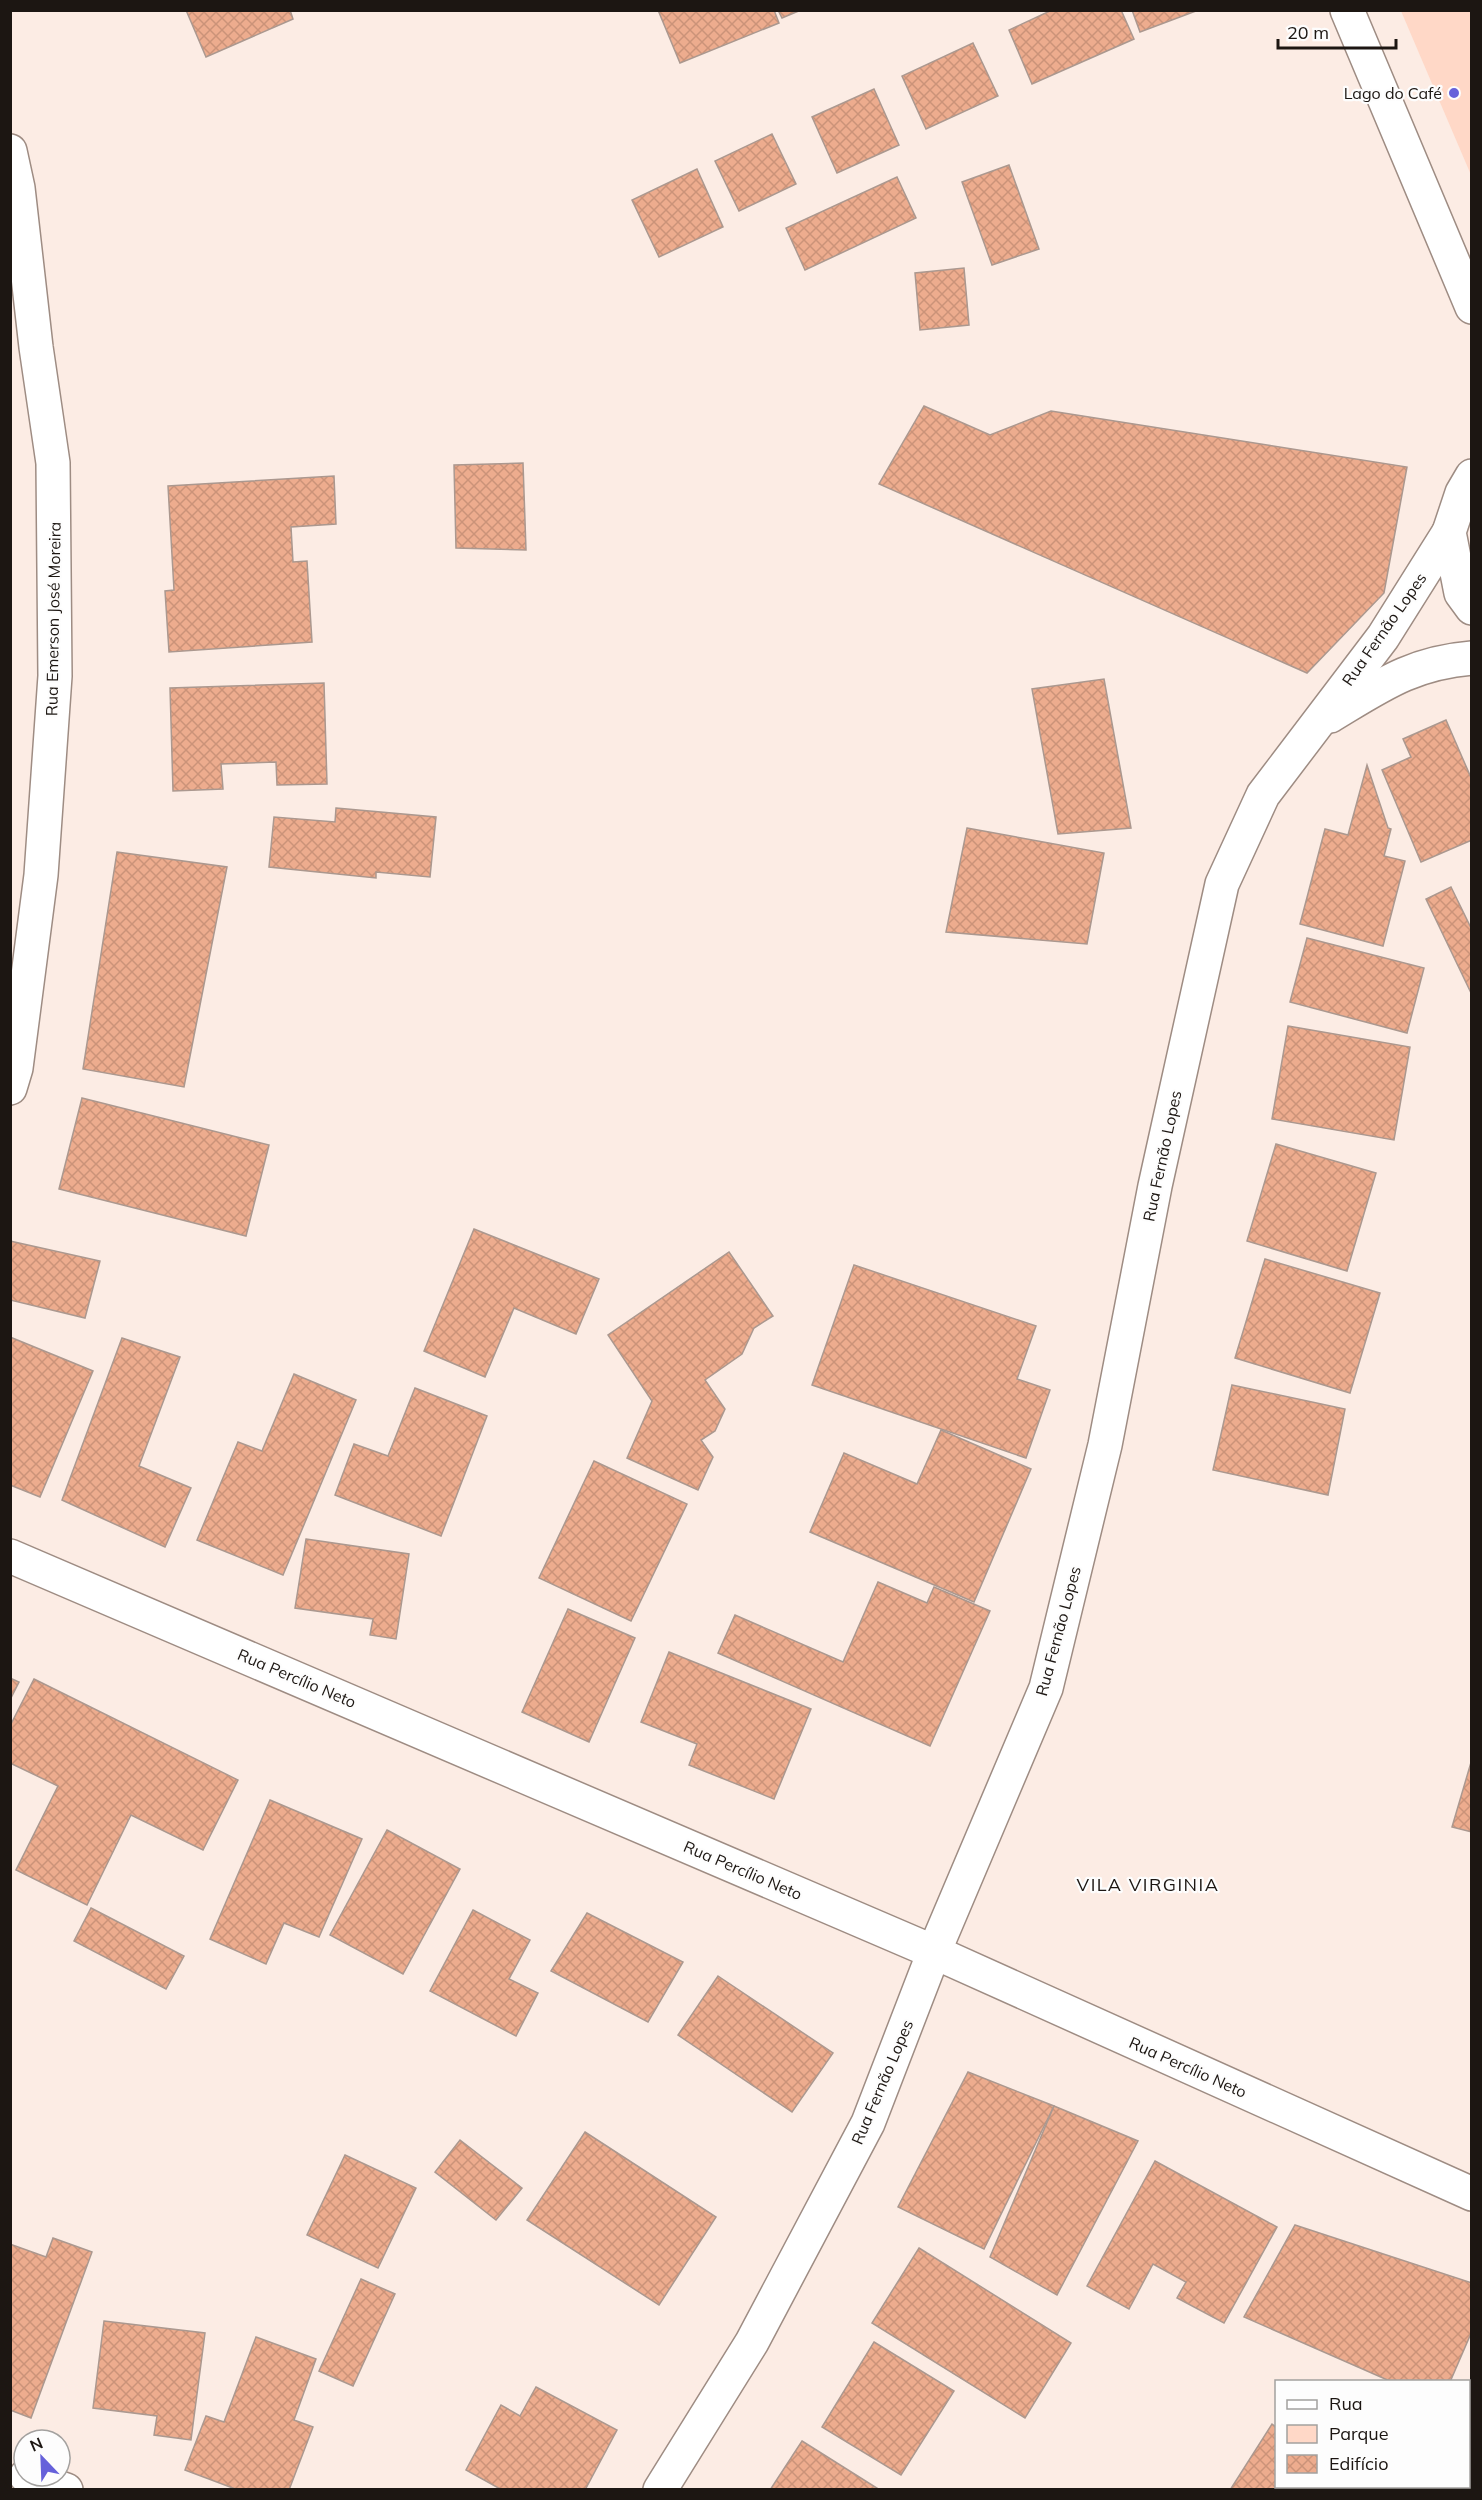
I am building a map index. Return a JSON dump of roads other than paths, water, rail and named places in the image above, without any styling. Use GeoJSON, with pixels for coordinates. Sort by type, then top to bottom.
{"type":"FeatureCollection","features":[{"type":"Feature","properties":{"kind":"street"},"geometry":{"type":"LineString","coordinates":[[1347,10],[1472,307]]}},
{"type":"Feature","properties":{"kind":"street","name":"Rua Emerson José Moreira"},"geometry":{"type":"LineString","coordinates":[[10,151],[18,188],[36,347],[53,463],[55,676],[41,874],[16,1068],[10,1088]]}},
{"type":"Feature","properties":{"kind":"street","name":"Rua Fernão Lopes"},"geometry":{"type":"LineString","coordinates":[[660,2490],[752,2342],[868,2123],[934,1952],[1046,1688],[1105,1445],[1155,1186],[1222,884],[1263,795],[1383,636],[1449,532],[1462,493],[1472,476]]}},
{"type":"Feature","properties":{"kind":"street","name":"Rua Fernão Lopes"},"geometry":{"type":"LineString","coordinates":[[1449,532],[1461,593],[1472,608]]}},
{"type":"Feature","properties":{"kind":"street","name":"Rua Fernão Lopes"},"geometry":{"type":"LineString","coordinates":[[1315,724],[1401,674],[1443,660],[1472,658]]}},
{"type":"Feature","properties":{"kind":"street","name":"Rua Percílio Neto"},"geometry":{"type":"LineString","coordinates":[[10,1556],[934,1952],[1472,2194]]}},
{"type":"Feature","properties":{"kind":"place","name":"Lago do Café"},"geometry":{"type":"Point","coordinates":[1454,93]}},
{"type":"Feature","properties":{"kind":"district","name":"VILA VIRGINIA"},"geometry":{"type":"Point","coordinates":[1148,1884]}}]}
